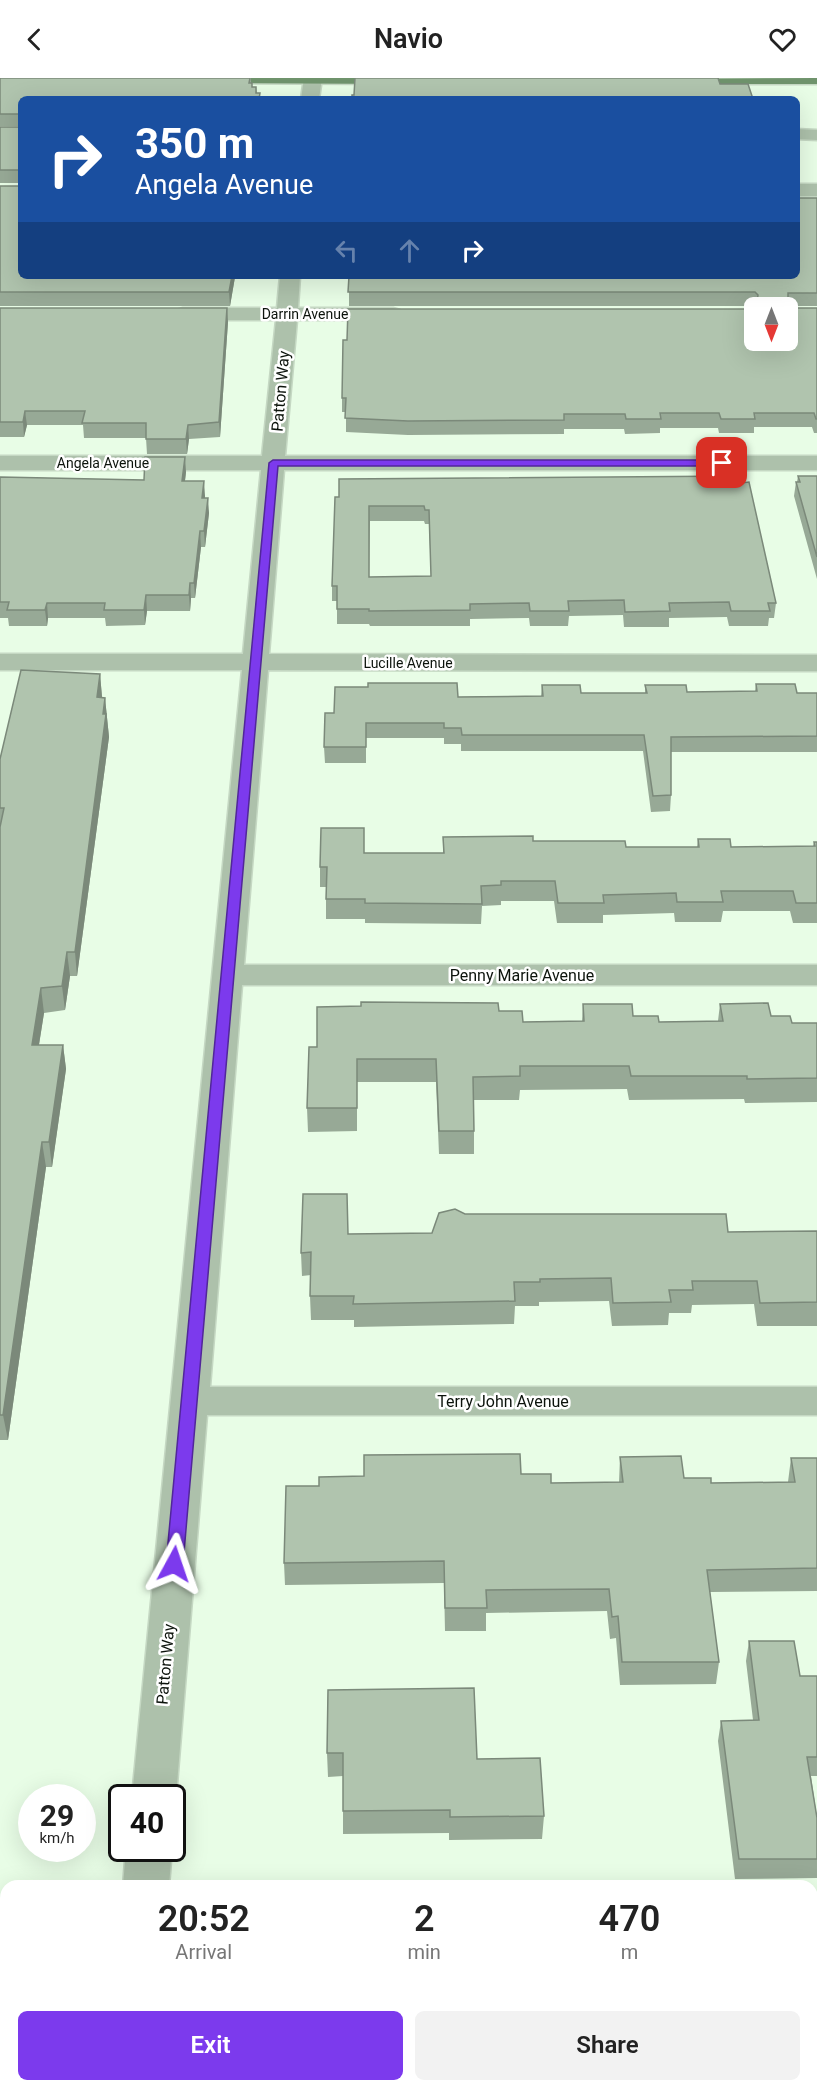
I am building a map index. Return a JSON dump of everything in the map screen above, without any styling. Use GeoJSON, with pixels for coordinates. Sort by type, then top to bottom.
{"type":"FeatureCollection","features":[{"type":"Feature","properties":{"kind":"main road"},"geometry":{"type":"LineString","coordinates":[[192,78],[421,79]]}},
{"type":"Feature","properties":{"kind":"main road"},"geometry":{"type":"LineString","coordinates":[[661,79],[817,79]]}},
{"type":"Feature","properties":{"kind":"street"},"geometry":{"type":"LineString","coordinates":[[310,96],[313,78]]}},
{"type":"Feature","properties":{"kind":"street"},"geometry":{"type":"LineString","coordinates":[[800,135],[817,135]]}},
{"type":"Feature","properties":{"kind":"street"},"geometry":{"type":"LineString","coordinates":[[800,190],[817,190]]}},
{"type":"Feature","properties":{"kind":"street","name":"Patton Way"},"geometry":{"type":"LineString","coordinates":[[154,1784],[290,279]]}},
{"type":"Feature","properties":{"kind":"street","name":"Darrin Avenue"},"geometry":{"type":"LineString","coordinates":[[167,314],[419,314]]}},
{"type":"Feature","properties":{"kind":"street","name":"Angela Avenue"},"geometry":{"type":"LineString","coordinates":[[0,463],[817,463]]}},
{"type":"Feature","properties":{"kind":"street","name":"Lucille Avenue"},"geometry":{"type":"LineString","coordinates":[[0,662],[817,663]]}},
{"type":"Feature","properties":{"kind":"street","name":"Penny Marie Avenue"},"geometry":{"type":"LineString","coordinates":[[228,975],[817,975]]}},
{"type":"Feature","properties":{"kind":"street","name":"Terry John Avenue"},"geometry":{"type":"LineString","coordinates":[[189,1401],[817,1401]]}},
{"type":"Feature","properties":{"kind":"street"},"geometry":{"type":"LineString","coordinates":[[146,1880],[148,1862]]}},
{"type":"Feature","properties":{"kind":"building"},"geometry":{"type":"Polygon","coordinates":[[[0,78],[250,78],[249,83],[252,83],[252,87],[256,87],[256,93],[260,93],[260,96],[18,96],[18,114],[0,114],[0,78]]]}},
{"type":"Feature","properties":{"kind":"building"},"geometry":{"type":"Polygon","coordinates":[[[355,78],[718,78],[720,84],[748,84],[752,96],[352,96],[354,95],[355,78]]]}},
{"type":"Feature","properties":{"kind":"building"},"geometry":{"type":"Polygon","coordinates":[[[0,127],[18,127],[18,170],[0,170],[0,127]]]}},
{"type":"Feature","properties":{"kind":"building"},"geometry":{"type":"Polygon","coordinates":[[[0,186],[18,186],[18,279],[231,279],[229,292],[0,292],[0,186]]]}},
{"type":"Feature","properties":{"kind":"building"},"geometry":{"type":"Polygon","coordinates":[[[800,198],[817,198],[817,293],[788,293],[788,297],[758,297],[755,292],[348,292],[349,279],[800,279],[800,198]]]}},
{"type":"Feature","properties":{"kind":"building"},"geometry":{"type":"Polygon","coordinates":[[[0,308],[227,308],[219,422],[188,425],[186,439],[146,439],[146,423],[82,423],[85,411],[25,411],[23,422],[0,422],[0,308]]]}},
{"type":"Feature","properties":{"kind":"building"},"geometry":{"type":"Polygon","coordinates":[[[798,308],[817,308],[817,419],[814,413],[754,413],[755,419],[721,419],[719,413],[660,413],[661,419],[626,419],[625,414],[564,414],[564,420],[408,421],[345,418],[346,398],[342,398],[343,340],[347,340],[348,309],[744,309],[744,351],[798,351],[798,308]]]}},
{"type":"Feature","properties":{"kind":"building"},"geometry":{"type":"Polygon","coordinates":[[[145,457],[185,457],[182,481],[204,481],[202,498],[208,498],[204,531],[200,531],[194,583],[190,583],[189,595],[146,595],[144,610],[104,610],[105,603],[47,603],[45,610],[7,610],[9,602],[0,602],[0,477],[144,480],[145,457]]]}},
{"type":"Feature","properties":{"kind":"building"},"geometry":{"type":"Polygon","coordinates":[[[740,476],[741,483],[749,482],[776,603],[768,603],[770,611],[731,611],[729,602],[669,603],[670,611],[625,612],[624,600],[568,601],[569,611],[530,611],[529,603],[470,604],[470,610],[337,609],[337,586],[332,586],[335,497],[339,497],[339,479],[740,476]],[[369,506],[369,577],[431,576],[429,510],[425,510],[424,506],[369,506]]]}},
{"type":"Feature","properties":{"kind":"building"},"geometry":{"type":"Polygon","coordinates":[[[798,476],[817,476],[817,557],[796,482],[800,482],[798,476]]]}},
{"type":"Feature","properties":{"kind":"building"},"geometry":{"type":"Polygon","coordinates":[[[21,670],[100,674],[97,697],[105,698],[103,714],[106,714],[75,952],[67,952],[62,986],[41,988],[32,1045],[63,1045],[49,1142],[42,1142],[3,1415],[0,1415],[0,827],[4,808],[0,808],[0,759],[21,670]]]}},
{"type":"Feature","properties":{"kind":"building"},"geometry":{"type":"Polygon","coordinates":[[[368,683],[457,683],[458,697],[543,696],[542,685],[580,685],[581,693],[647,693],[645,685],[686,685],[687,692],[757,691],[756,684],[795,684],[797,693],[817,693],[817,736],[671,737],[671,795],[653,796],[644,735],[462,735],[461,728],[444,728],[444,723],[366,723],[366,747],[324,747],[325,713],[334,713],[335,687],[368,687],[368,683]]]}},
{"type":"Feature","properties":{"kind":"building"},"geometry":{"type":"Polygon","coordinates":[[[321,828],[364,828],[364,853],[444,853],[443,837],[533,836],[533,841],[625,841],[626,847],[699,847],[698,839],[730,839],[731,847],[815,846],[814,842],[817,842],[817,903],[796,903],[793,891],[721,891],[723,902],[677,902],[676,893],[603,895],[604,903],[558,903],[555,881],[501,881],[501,885],[481,886],[482,904],[365,903],[365,899],[326,899],[327,867],[320,867],[321,828]]]}},
{"type":"Feature","properties":{"kind":"building"},"geometry":{"type":"Polygon","coordinates":[[[361,1002],[498,1003],[499,1011],[522,1011],[523,1022],[584,1021],[583,1004],[632,1004],[633,1016],[658,1016],[659,1022],[723,1021],[720,1004],[768,1003],[771,1016],[790,1016],[792,1023],[817,1023],[817,1078],[631,1076],[629,1066],[520,1066],[520,1076],[473,1077],[474,1131],[439,1131],[436,1059],[357,1059],[357,1108],[307,1108],[309,1047],[317,1047],[317,1007],[361,1006],[361,1002]]]}},
{"type":"Feature","properties":{"kind":"building"},"geometry":{"type":"Polygon","coordinates":[[[303,1194],[347,1194],[348,1234],[432,1233],[439,1213],[455,1209],[465,1214],[726,1214],[728,1232],[817,1231],[817,1302],[760,1303],[757,1281],[692,1281],[693,1290],[669,1290],[671,1302],[613,1303],[611,1278],[540,1279],[540,1282],[514,1282],[515,1301],[353,1304],[354,1296],[310,1296],[311,1252],[301,1253],[303,1194]]]}},
{"type":"Feature","properties":{"kind":"building"},"geometry":{"type":"Polygon","coordinates":[[[520,1454],[521,1474],[551,1474],[551,1483],[623,1482],[620,1457],[681,1456],[684,1478],[711,1478],[711,1483],[795,1482],[791,1458],[817,1458],[817,1568],[707,1570],[719,1662],[622,1662],[618,1616],[612,1617],[609,1589],[486,1590],[487,1608],[445,1608],[444,1561],[284,1563],[286,1486],[319,1486],[319,1477],[364,1476],[364,1455],[520,1454]]]}},
{"type":"Feature","properties":{"kind":"building"},"geometry":{"type":"Polygon","coordinates":[[[749,1641],[794,1641],[800,1676],[817,1676],[817,1757],[807,1757],[817,1818],[817,1859],[739,1859],[721,1721],[759,1720],[749,1641]]]}},
{"type":"Feature","properties":{"kind":"building"},"geometry":{"type":"Polygon","coordinates":[[[474,1688],[477,1759],[540,1758],[544,1816],[450,1817],[450,1810],[343,1811],[343,1753],[327,1753],[328,1690],[474,1688]]]}},
{"type":"Feature","properties":{"kind":"route"},"geometry":{"type":"LineString","coordinates":[[174,1564],[273,463],[722,463]]}}]}
